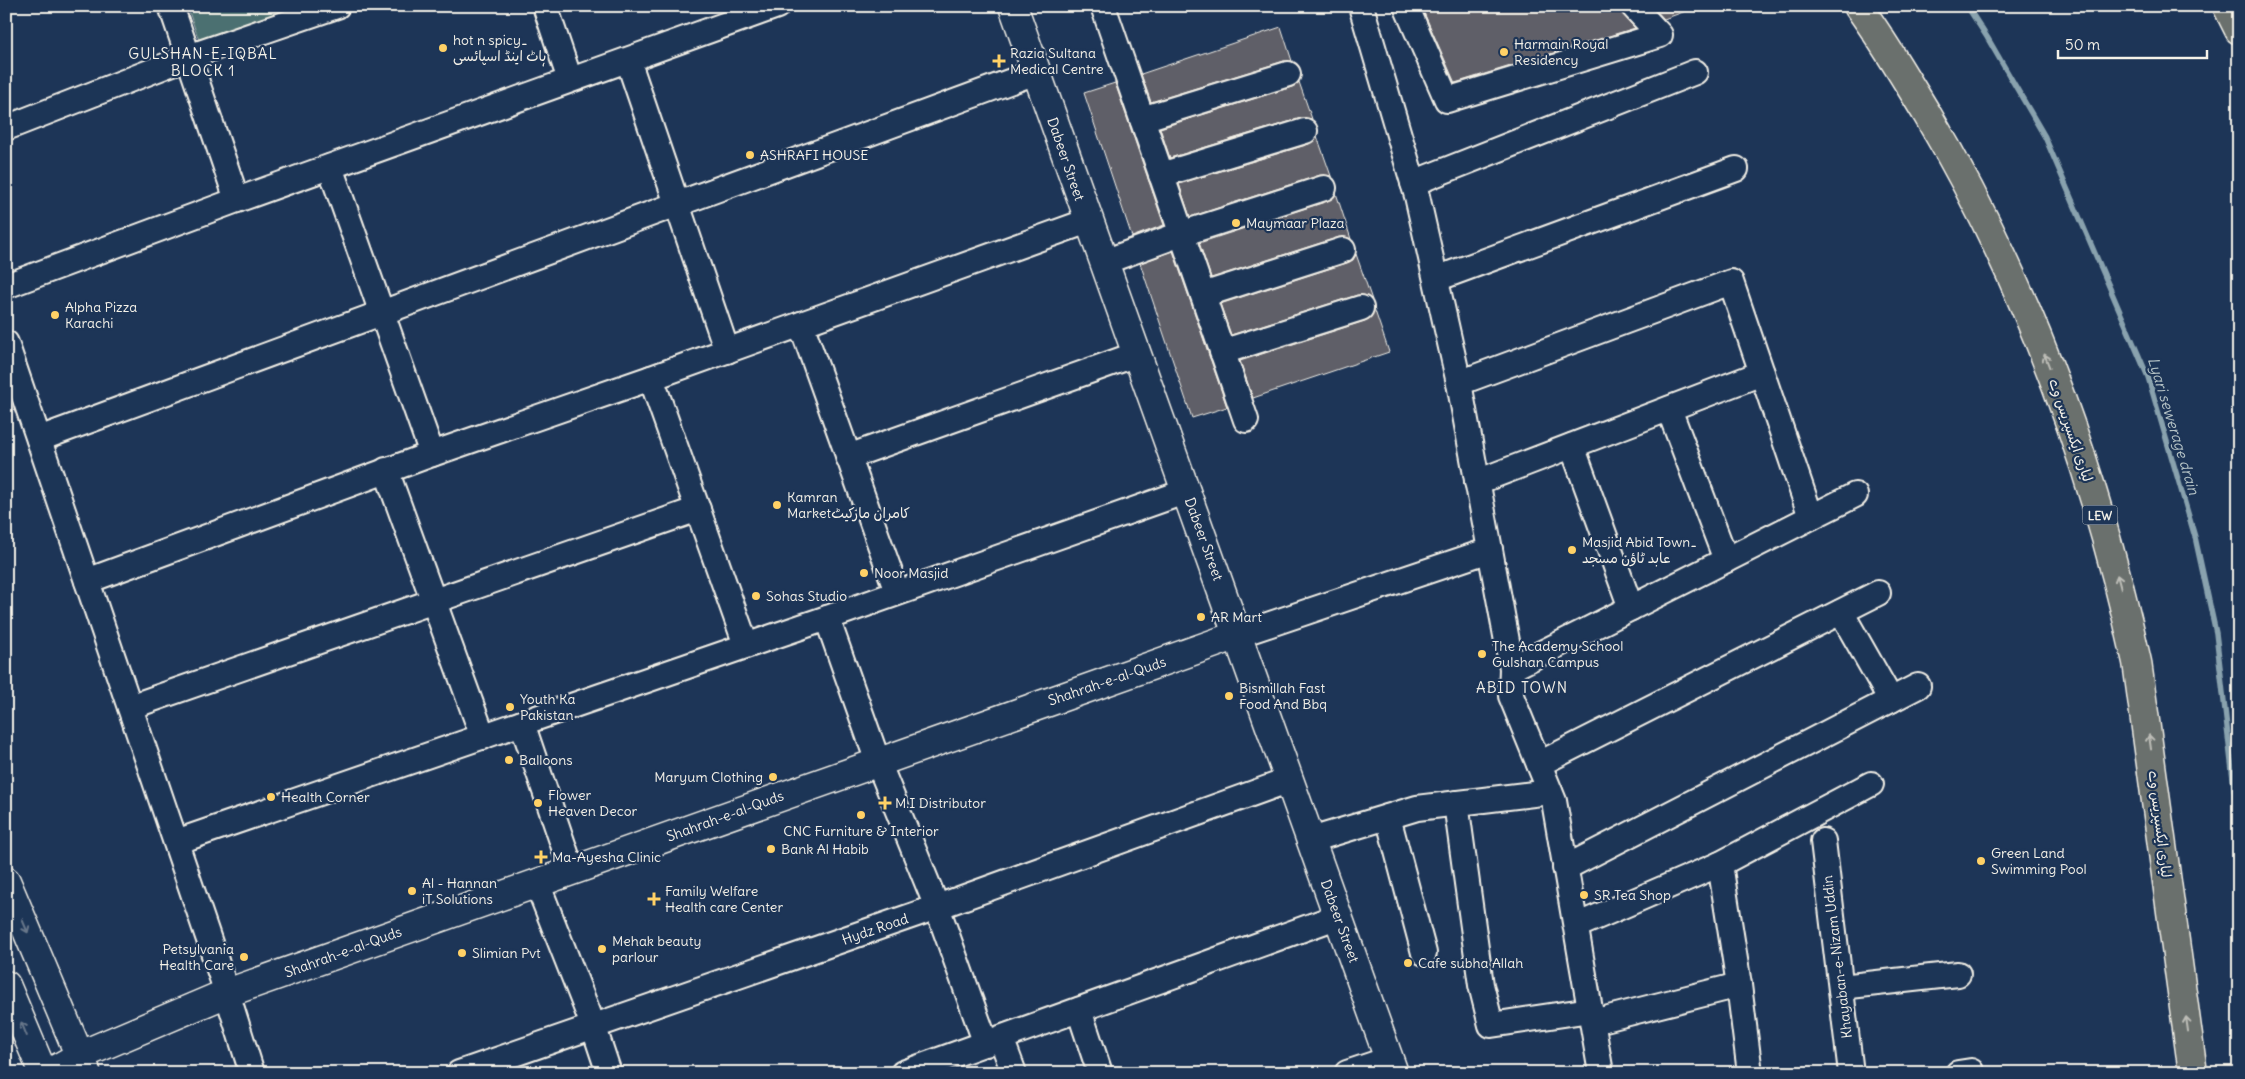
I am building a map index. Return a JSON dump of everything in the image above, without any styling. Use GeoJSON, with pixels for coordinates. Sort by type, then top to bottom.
{"type":"FeatureCollection","features":[{"type":"Feature","properties":{"kind":"highway","name":"لیاری ایکسپریس وے"},"geometry":{"type":"LineString","coordinates":[[1858,6],[1933,125],[1965,180],[1994,238],[2044,355],[2088,475],[2121,590],[2137,662],[2193,1073]]}},
{"type":"Feature","properties":{"kind":"highway"},"geometry":{"type":"LineString","coordinates":[[2226,6],[2239,30]]}},
{"type":"Feature","properties":{"kind":"street"},"geometry":{"type":"LineString","coordinates":[[171,6],[237,200]]}},
{"type":"Feature","properties":{"kind":"street"},"geometry":{"type":"LineString","coordinates":[[6,128],[188,57],[337,6]]}},
{"type":"Feature","properties":{"kind":"street"},"geometry":{"type":"LineString","coordinates":[[545,6],[570,80]]}},
{"type":"Feature","properties":{"kind":"street"},"geometry":{"type":"LineString","coordinates":[[6,286],[237,200],[777,6]]}},
{"type":"Feature","properties":{"kind":"street","name":"Dabeer Street"},"geometry":{"type":"LineString","coordinates":[[1013,6],[1088,221],[1187,491],[1392,1066]]}},
{"type":"Feature","properties":{"kind":"street"},"geometry":{"type":"LineString","coordinates":[[1103,6],[1246,420]]}},
{"type":"Feature","properties":{"kind":"street"},"geometry":{"type":"LineString","coordinates":[[1361,6],[1413,183],[1459,383],[1512,668],[1511,696],[1554,801],[1601,1073]]}},
{"type":"Feature","properties":{"kind":"street"},"geometry":{"type":"LineString","coordinates":[[1406,6],[1447,100],[1660,35],[1633,6]]}},
{"type":"Feature","properties":{"kind":"street"},"geometry":{"type":"LineString","coordinates":[[628,60],[727,351]]}},
{"type":"Feature","properties":{"kind":"street"},"geometry":{"type":"LineString","coordinates":[[39,439],[1036,72]]}},
{"type":"Feature","properties":{"kind":"street"},"geometry":{"type":"LineString","coordinates":[[1413,183],[1695,72]]}},
{"type":"Feature","properties":{"kind":"street"},"geometry":{"type":"LineString","coordinates":[[1142,119],[1288,74]]}},
{"type":"Feature","properties":{"kind":"street"},"geometry":{"type":"LineString","coordinates":[[1161,175],[1305,131]]}},
{"type":"Feature","properties":{"kind":"street"},"geometry":{"type":"LineString","coordinates":[[330,167],[432,454]]}},
{"type":"Feature","properties":{"kind":"street"},"geometry":{"type":"LineString","coordinates":[[1436,279],[1736,169]]}},
{"type":"Feature","properties":{"kind":"street"},"geometry":{"type":"LineString","coordinates":[[1104,262],[1181,234],[1324,188]]}},
{"type":"Feature","properties":{"kind":"street"},"geometry":{"type":"LineString","coordinates":[[87,581],[386,470],[651,378],[1088,221]]}},
{"type":"Feature","properties":{"kind":"street"},"geometry":{"type":"LineString","coordinates":[[1203,295],[1343,250]]}},
{"type":"Feature","properties":{"kind":"street"},"geometry":{"type":"LineString","coordinates":[[1459,383],[1731,282],[1811,517]]}},
{"type":"Feature","properties":{"kind":"street"},"geometry":{"type":"LineString","coordinates":[[1222,352],[1361,308]]}},
{"type":"Feature","properties":{"kind":"street"},"geometry":{"type":"LineString","coordinates":[[801,324],[897,592]]}},
{"type":"Feature","properties":{"kind":"street"},"geometry":{"type":"LineString","coordinates":[[6,343],[227,993],[252,1073]]}},
{"type":"Feature","properties":{"kind":"street"},"geometry":{"type":"LineString","coordinates":[[848,457],[1137,354]]}},
{"type":"Feature","properties":{"kind":"street"},"geometry":{"type":"LineString","coordinates":[[1477,482],[1762,373]]}},
{"type":"Feature","properties":{"kind":"street"},"geometry":{"type":"LineString","coordinates":[[651,378],[746,646]]}},
{"type":"Feature","properties":{"kind":"street"},"geometry":{"type":"LineString","coordinates":[[1669,409],[1726,560]]}},
{"type":"Feature","properties":{"kind":"street"},"geometry":{"type":"LineString","coordinates":[[1572,446],[1631,608]]}},
{"type":"Feature","properties":{"kind":"street"},"geometry":{"type":"LineString","coordinates":[[386,470],[482,737]]}},
{"type":"Feature","properties":{"kind":"street"},"geometry":{"type":"LineString","coordinates":[[176,842],[827,618],[1187,491]]}},
{"type":"Feature","properties":{"kind":"street"},"geometry":{"type":"LineString","coordinates":[[1512,668],[1855,495]]}},
{"type":"Feature","properties":{"kind":"street"},"geometry":{"type":"LineString","coordinates":[[130,707],[698,509]]}},
{"type":"Feature","properties":{"kind":"street"},"geometry":{"type":"LineString","coordinates":[[1238,636],[1490,550]]}},
{"type":"Feature","properties":{"kind":"street"},"geometry":{"type":"LineString","coordinates":[[1539,764],[1878,593]]}},
{"type":"Feature","properties":{"kind":"street"},"geometry":{"type":"LineString","coordinates":[[1841,612],[1891,700]]}},
{"type":"Feature","properties":{"kind":"street"},"geometry":{"type":"LineString","coordinates":[[827,618],[878,762],[937,907],[993,1041],[1014,1073]]}},
{"type":"Feature","properties":{"kind":"street","name":"Shahrah-e-al-Quds"},"geometry":{"type":"LineString","coordinates":[[49,1073],[84,1064],[227,993],[1238,636]]}},
{"type":"Feature","properties":{"kind":"street"},"geometry":{"type":"LineString","coordinates":[[1565,868],[1918,686]]}},
{"type":"Feature","properties":{"kind":"street"},"geometry":{"type":"LineString","coordinates":[[522,723],[572,871]]}},
{"type":"Feature","properties":{"kind":"street","name":"Hydz Road"},"geometry":{"type":"LineString","coordinates":[[458,1073],[937,907],[1290,780]]}},
{"type":"Feature","properties":{"kind":"street"},"geometry":{"type":"LineString","coordinates":[[1576,926],[1720,864],[1872,784]]}},
{"type":"Feature","properties":{"kind":"street"},"geometry":{"type":"LineString","coordinates":[[1311,840],[1417,808],[1550,792]]}},
{"type":"Feature","properties":{"kind":"street"},"geometry":{"type":"LineString","coordinates":[[1456,803],[1481,985],[1491,1024],[1591,1016],[1739,984]]}},
{"type":"Feature","properties":{"kind":"street"},"geometry":{"type":"LineString","coordinates":[[1388,817],[1424,954]]}},
{"type":"Feature","properties":{"kind":"street","name":"Khayaban-e-Nizam Uddin"},"geometry":{"type":"LineString","coordinates":[[1823,841],[1851,1073]]}},
{"type":"Feature","properties":{"kind":"street"},"geometry":{"type":"LineString","coordinates":[[1720,864],[1739,984],[1750,1073]]}},
{"type":"Feature","properties":{"kind":"street"},"geometry":{"type":"LineString","coordinates":[[6,881],[84,1064]]}},
{"type":"Feature","properties":{"kind":"street"},"geometry":{"type":"LineString","coordinates":[[537,883],[593,1025],[609,1073]]}},
{"type":"Feature","properties":{"kind":"street"},"geometry":{"type":"LineString","coordinates":[[903,1073],[1338,916]]}},
{"type":"Feature","properties":{"kind":"street"},"geometry":{"type":"LineString","coordinates":[[1841,987],[1958,974]]}},
{"type":"Feature","properties":{"kind":"street"},"geometry":{"type":"LineString","coordinates":[[6,985],[42,1073]]}},
{"type":"Feature","properties":{"kind":"street"},"geometry":{"type":"LineString","coordinates":[[1079,1010],[1100,1073]]}},
{"type":"Feature","properties":{"kind":"street"},"geometry":{"type":"LineString","coordinates":[[1347,1073],[1392,1066]]}},
{"type":"Feature","properties":{"kind":"green space"},"geometry":{"type":"Polygon","coordinates":[[[187,6],[314,6],[202,49],[187,6]]]}},
{"type":"Feature","properties":{"kind":"building","name":"Harmain Royal Residency"},"geometry":{"type":"Polygon","coordinates":[[[1421,6],[1620,6],[1623,15],[1635,28],[1455,83],[1421,6]]]}},
{"type":"Feature","properties":{"kind":"building"},"geometry":{"type":"Polygon","coordinates":[[[1652,6],[1694,6],[1694,8],[1664,19],[1652,6]]]}},
{"type":"Feature","properties":{"kind":"building"},"geometry":{"type":"Polygon","coordinates":[[[1281,27],[1292,61],[1284,61],[1151,102],[1141,74],[1281,27]]]}},
{"type":"Feature","properties":{"kind":"building"},"geometry":{"type":"Polygon","coordinates":[[[1299,82],[1312,119],[1301,118],[1170,158],[1160,128],[1292,87],[1299,82]]]}},
{"type":"Feature","properties":{"kind":"building"},"geometry":{"type":"Polygon","coordinates":[[[1115,83],[1164,225],[1132,237],[1084,93],[1115,83]]]}},
{"type":"Feature","properties":{"kind":"building"},"geometry":{"type":"Polygon","coordinates":[[[1317,136],[1331,176],[1320,175],[1190,217],[1179,184],[1309,144],[1317,136]]]}},
{"type":"Feature","properties":{"kind":"building"},"geometry":{"type":"Polygon","coordinates":[[[1336,193],[1351,239],[1339,237],[1211,278],[1199,243],[1328,201],[1336,193]]]}},
{"type":"Feature","properties":{"kind":"building"},"geometry":{"type":"Polygon","coordinates":[[[1173,251],[1227,407],[1192,418],[1140,263],[1173,251]]]}},
{"type":"Feature","properties":{"kind":"building"},"geometry":{"type":"Polygon","coordinates":[[[1356,254],[1372,300],[1364,295],[1357,295],[1231,335],[1220,304],[1347,263],[1353,260],[1356,254]]]}},
{"type":"Feature","properties":{"kind":"building"},"geometry":{"type":"Polygon","coordinates":[[[1374,308],[1389,352],[1253,398],[1240,361],[1365,321],[1371,317],[1374,308]]]}},
{"type":"Feature","properties":{"kind":"waterway","name":"Lyari sewerage drain"},"geometry":{"type":"LineString","coordinates":[[1967,6],[2045,137],[2148,377],[2195,537],[2216,633],[2239,830]]}},
{"type":"Feature","properties":{"kind":"place","name":"hot n spicy۔ ہاٹ اینڈ اسپائسی"},"geometry":{"type":"Point","coordinates":[443,48]}},
{"type":"Feature","properties":{"kind":"place","name":"Harmain Royal Residency"},"geometry":{"type":"Point","coordinates":[1504,52]}},
{"type":"Feature","properties":{"kind":"place","name":"Razia Sultana Medical Centre"},"geometry":{"type":"Point","coordinates":[999,61]}},
{"type":"Feature","properties":{"kind":"place","name":"ASHRAFI HOUSE"},"geometry":{"type":"Point","coordinates":[750,155]}},
{"type":"Feature","properties":{"kind":"place","name":"Maymaar Plaza"},"geometry":{"type":"Point","coordinates":[1236,223]}},
{"type":"Feature","properties":{"kind":"place","name":"Alpha Pizza Karachi"},"geometry":{"type":"Point","coordinates":[55,315]}},
{"type":"Feature","properties":{"kind":"place","name":"Kamran Marketکامران مارکیٹ"},"geometry":{"type":"Point","coordinates":[777,505]}},
{"type":"Feature","properties":{"kind":"place","name":"Masjid Abid Town۔ عابد ٹاؤن مسجد"},"geometry":{"type":"Point","coordinates":[1572,550]}},
{"type":"Feature","properties":{"kind":"place","name":"Noor Masjid"},"geometry":{"type":"Point","coordinates":[864,573]}},
{"type":"Feature","properties":{"kind":"place","name":"Sohas Studio"},"geometry":{"type":"Point","coordinates":[756,596]}},
{"type":"Feature","properties":{"kind":"place","name":"AR Mart"},"geometry":{"type":"Point","coordinates":[1201,617]}},
{"type":"Feature","properties":{"kind":"place","name":"The Academy School Gulshan Campus"},"geometry":{"type":"Point","coordinates":[1482,654]}},
{"type":"Feature","properties":{"kind":"place","name":"Bismillah Fast Food And Bbq"},"geometry":{"type":"Point","coordinates":[1229,696]}},
{"type":"Feature","properties":{"kind":"place","name":"Youth Ka Pakistan"},"geometry":{"type":"Point","coordinates":[510,707]}},
{"type":"Feature","properties":{"kind":"place","name":"Balloons"},"geometry":{"type":"Point","coordinates":[509,760]}},
{"type":"Feature","properties":{"kind":"place","name":"Maryum Clothing"},"geometry":{"type":"Point","coordinates":[773,777]}},
{"type":"Feature","properties":{"kind":"place","name":"Health Corner"},"geometry":{"type":"Point","coordinates":[271,797]}},
{"type":"Feature","properties":{"kind":"place","name":"Flower Heaven Decor"},"geometry":{"type":"Point","coordinates":[538,803]}},
{"type":"Feature","properties":{"kind":"place","name":"M.I Distributor"},"geometry":{"type":"Point","coordinates":[885,803]}},
{"type":"Feature","properties":{"kind":"place","name":"CNC Furniture & Interior"},"geometry":{"type":"Point","coordinates":[861,815]}},
{"type":"Feature","properties":{"kind":"place","name":"Bank Al Habib"},"geometry":{"type":"Point","coordinates":[771,849]}},
{"type":"Feature","properties":{"kind":"place","name":"Ma-Ayesha Clinic"},"geometry":{"type":"Point","coordinates":[541,857]}},
{"type":"Feature","properties":{"kind":"place","name":"Green Land Swimming Pool"},"geometry":{"type":"Point","coordinates":[1981,861]}},
{"type":"Feature","properties":{"kind":"place","name":"Al - Hannan iT Solutions"},"geometry":{"type":"Point","coordinates":[412,891]}},
{"type":"Feature","properties":{"kind":"place","name":"SR Tea Shop"},"geometry":{"type":"Point","coordinates":[1584,895]}},
{"type":"Feature","properties":{"kind":"place","name":"Family Welfare Health care Center"},"geometry":{"type":"Point","coordinates":[654,899]}},
{"type":"Feature","properties":{"kind":"place","name":"Mehak beauty parlour"},"geometry":{"type":"Point","coordinates":[602,949]}},
{"type":"Feature","properties":{"kind":"place","name":"Slimian Pvt"},"geometry":{"type":"Point","coordinates":[462,953]}},
{"type":"Feature","properties":{"kind":"place","name":"Petsylvania Health Care"},"geometry":{"type":"Point","coordinates":[244,957]}},
{"type":"Feature","properties":{"kind":"place","name":"Cafe subha Allah"},"geometry":{"type":"Point","coordinates":[1408,963]}},
{"type":"Feature","properties":{"kind":"district","name":"GULSHAN-E-IQBAL BLOCK 1"},"geometry":{"type":"Point","coordinates":[203,62]}},
{"type":"Feature","properties":{"kind":"district","name":"ABID TOWN"},"geometry":{"type":"Point","coordinates":[1522,687]}}]}
